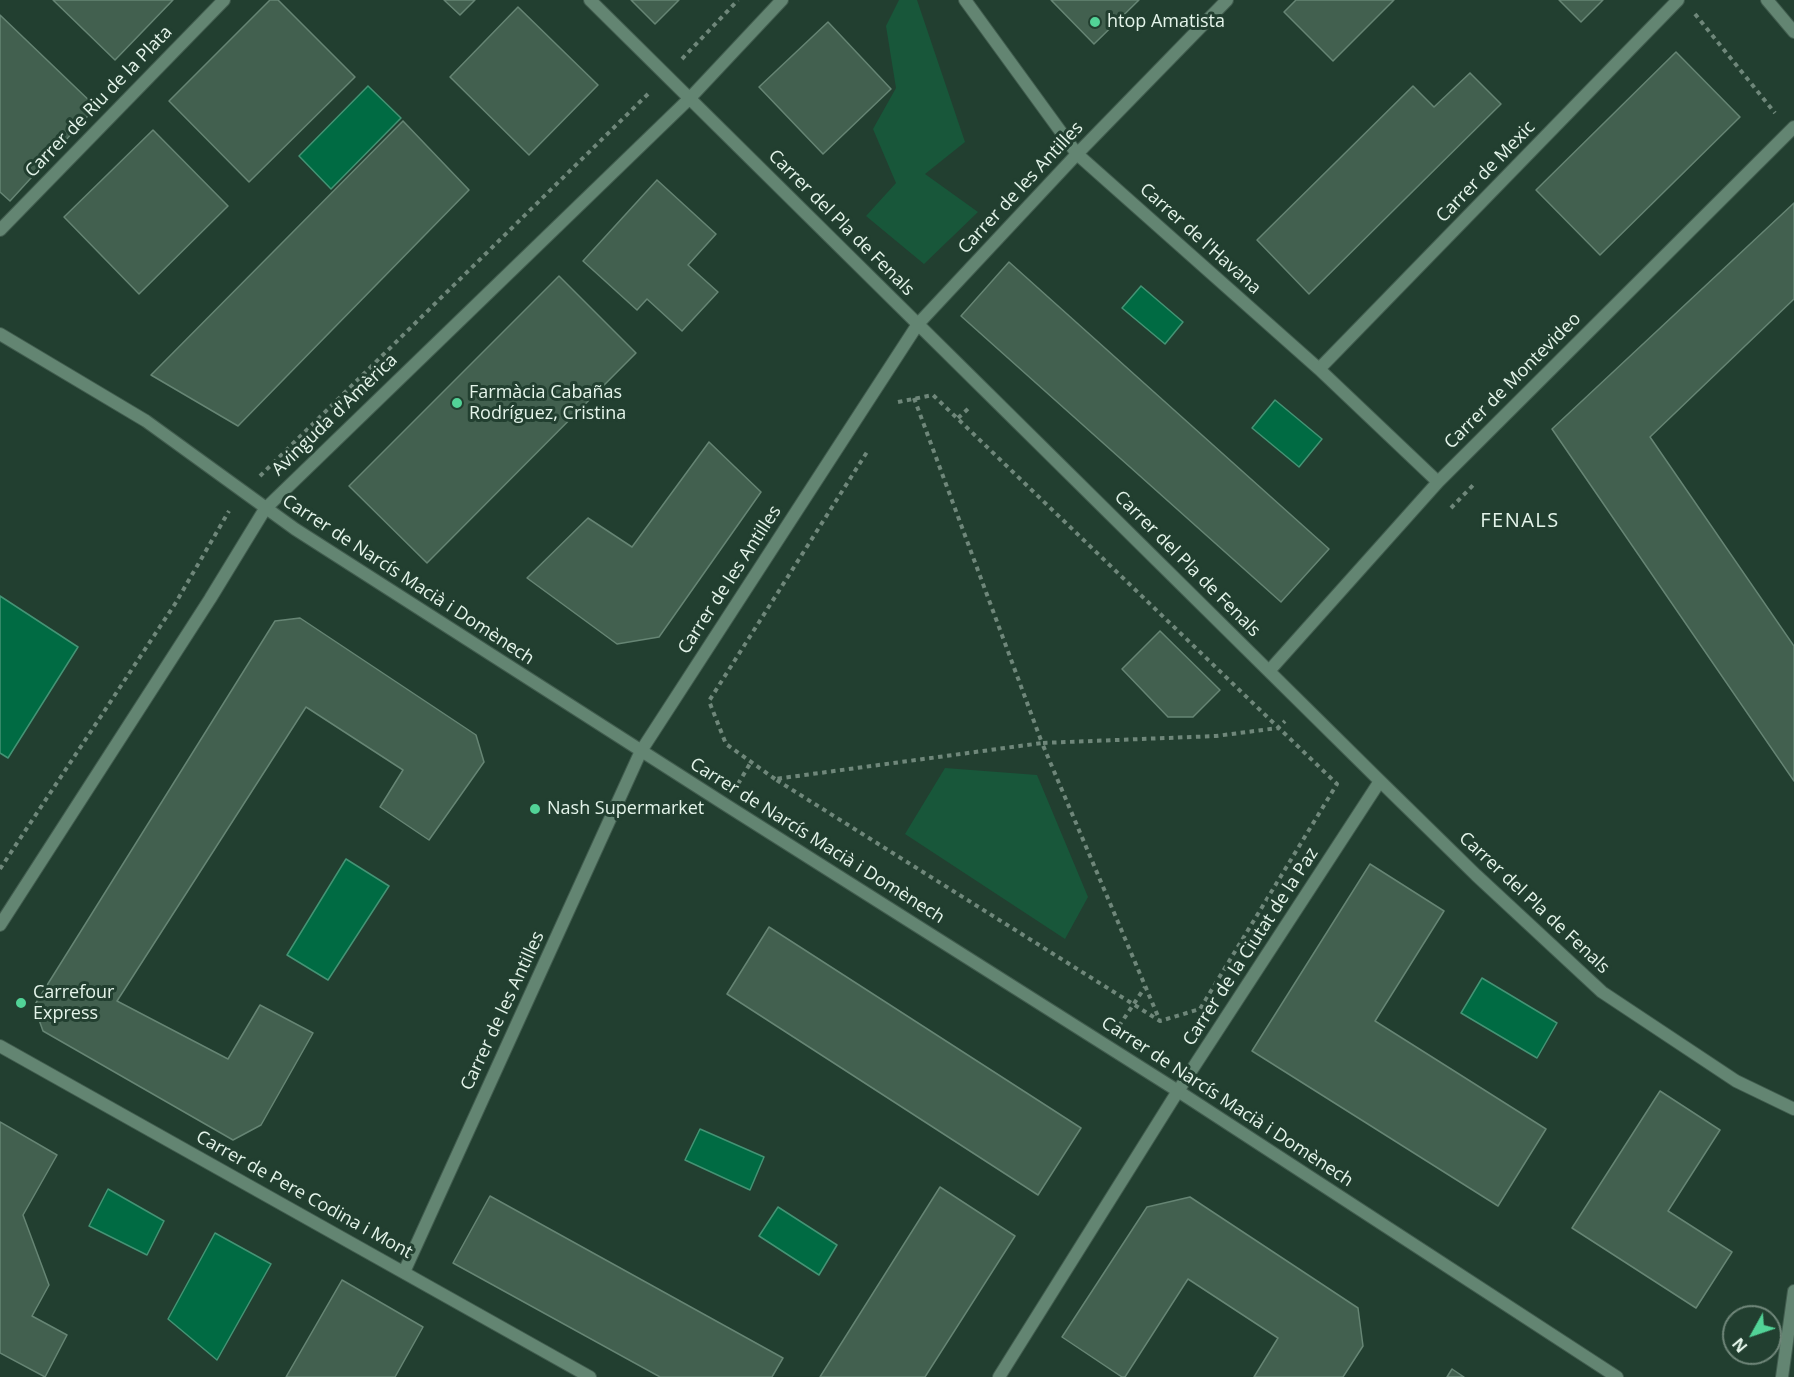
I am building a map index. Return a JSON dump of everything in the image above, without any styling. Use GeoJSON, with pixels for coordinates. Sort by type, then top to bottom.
{"type":"FeatureCollection","features":[{"type":"Feature","properties":{"kind":"street","name":"Carrer de Riu de la Plata"},"geometry":{"type":"LineString","coordinates":[[0,230],[224,0]]}},
{"type":"Feature","properties":{"kind":"street","name":"Carrer del Pla de Fenals"},"geometry":{"type":"LineString","coordinates":[[590,0],[1380,781],[1476,875],[1602,992],[1736,1081],[1794,1109]]}},
{"type":"Feature","properties":{"kind":"street","name":"Avinguda d'Amèrica"},"geometry":{"type":"LineString","coordinates":[[0,925],[210,599],[265,508],[690,98],[782,0]]}},
{"type":"Feature","properties":{"kind":"street","name":"Carrer de l'Havana"},"geometry":{"type":"LineString","coordinates":[[965,0],[1077,154],[1319,369],[1438,482]]}},
{"type":"Feature","properties":{"kind":"street","name":"Carrer de les Antilles"},"geometry":{"type":"LineString","coordinates":[[404,1272],[641,751],[918,324],[1077,154],[1227,0]]}},
{"type":"Feature","properties":{"kind":"street","name":"Carrer de Mexic"},"geometry":{"type":"LineString","coordinates":[[1319,369],[1678,0]]}},
{"type":"Feature","properties":{"kind":"street"},"geometry":{"type":"LineString","coordinates":[[1767,0],[1794,32]]}},
{"type":"Feature","properties":{"kind":"street","name":"Carrer de Montevideo"},"geometry":{"type":"LineString","coordinates":[[1269,671],[1438,482],[1792,129]]}},
{"type":"Feature","properties":{"kind":"street","name":"Carrer de Narcís Macià i Domènech"},"geometry":{"type":"LineString","coordinates":[[0,334],[146,421],[234,483],[265,508],[641,751],[1178,1091],[1617,1377]]}},
{"type":"Feature","properties":{"kind":"street","name":"Carrer de la Ciutat de la Paz"},"geometry":{"type":"LineString","coordinates":[[999,1377],[1178,1091],[1380,781]]}},
{"type":"Feature","properties":{"kind":"street","name":"Carrer de Pere Codina i Mont"},"geometry":{"type":"LineString","coordinates":[[0,1046],[590,1377]]}},
{"type":"Feature","properties":{"kind":"street"},"geometry":{"type":"LineString","coordinates":[[1782,1377],[1794,1291]]}},
{"type":"Feature","properties":{"kind":"path"},"geometry":{"type":"LineString","coordinates":[[1689,8],[1792,129]]}},
{"type":"Feature","properties":{"kind":"path"},"geometry":{"type":"LineString","coordinates":[[868,450],[710,701],[726,744],[775,779],[1160,1021],[1200,1009],[1337,784],[933,395],[899,401],[893,410]]}},
{"type":"Feature","properties":{"kind":"path"},"geometry":{"type":"LineString","coordinates":[[914,398],[1042,743],[1160,1021]]}},
{"type":"Feature","properties":{"kind":"path"},"geometry":{"type":"LineString","coordinates":[[775,779],[1042,743],[1216,736],[1278,728]]}},
{"type":"Feature","properties":{"kind":"path"},"geometry":{"type":"LineString","coordinates":[[1106,1045],[1146,987]]}},
{"type":"Feature","properties":{"kind":"shaded area"},"geometry":{"type":"Polygon","coordinates":[[[899,0],[917,0],[965,142],[925,174],[978,212],[924,264],[866,216],[896,183],[873,129],[896,88],[886,26],[899,0]]]}},
{"type":"Feature","properties":{"kind":"shaded area"},"geometry":{"type":"Polygon","coordinates":[[[368,86],[401,118],[331,189],[299,156],[368,86]]]}},
{"type":"Feature","properties":{"kind":"shaded area"},"geometry":{"type":"Polygon","coordinates":[[[1141,286],[1183,322],[1165,344],[1122,308],[1141,286]]]}},
{"type":"Feature","properties":{"kind":"shaded area"},"geometry":{"type":"Polygon","coordinates":[[[1275,400],[1322,439],[1299,467],[1252,428],[1275,400]]]}},
{"type":"Feature","properties":{"kind":"shaded area"},"geometry":{"type":"Polygon","coordinates":[[[0,596],[78,647],[8,758],[0,753],[0,596]]]}},
{"type":"Feature","properties":{"kind":"shaded area"},"geometry":{"type":"Polygon","coordinates":[[[945,768],[1037,775],[1088,897],[1065,939],[905,834],[945,768]]]}},
{"type":"Feature","properties":{"kind":"shaded area"},"geometry":{"type":"Polygon","coordinates":[[[346,859],[389,886],[328,980],[287,955],[346,859]]]}},
{"type":"Feature","properties":{"kind":"shaded area"},"geometry":{"type":"Polygon","coordinates":[[[1482,978],[1557,1023],[1537,1058],[1461,1013],[1482,978]]]}},
{"type":"Feature","properties":{"kind":"shaded area"},"geometry":{"type":"Polygon","coordinates":[[[700,1129],[764,1157],[750,1190],[685,1160],[700,1129]]]}},
{"type":"Feature","properties":{"kind":"shaded area"},"geometry":{"type":"Polygon","coordinates":[[[108,1189],[164,1221],[147,1255],[89,1226],[108,1189]]]}},
{"type":"Feature","properties":{"kind":"shaded area"},"geometry":{"type":"Polygon","coordinates":[[[778,1207],[837,1245],[819,1275],[759,1236],[778,1207]]]}},
{"type":"Feature","properties":{"kind":"shaded area"},"geometry":{"type":"Polygon","coordinates":[[[215,1233],[271,1264],[217,1360],[168,1319],[215,1233]]]}},
{"type":"Feature","properties":{"kind":"building"},"geometry":{"type":"Polygon","coordinates":[[[53,0],[173,0],[115,60],[53,0]]]}},
{"type":"Feature","properties":{"kind":"building"},"geometry":{"type":"Polygon","coordinates":[[[270,0],[278,0],[355,77],[249,182],[169,101],[270,0]]]}},
{"type":"Feature","properties":{"kind":"building"},"geometry":{"type":"Polygon","coordinates":[[[444,0],[475,0],[460,15],[444,0]]]}},
{"type":"Feature","properties":{"kind":"building"},"geometry":{"type":"Polygon","coordinates":[[[631,0],[679,0],[655,24],[631,0]]]}},
{"type":"Feature","properties":{"kind":"building","name":"htop Amatista"},"geometry":{"type":"Polygon","coordinates":[[[1051,0],[1139,0],[1094,44],[1051,0]]]}},
{"type":"Feature","properties":{"kind":"building"},"geometry":{"type":"Polygon","coordinates":[[[1296,0],[1394,0],[1333,61],[1284,12],[1296,0]]]}},
{"type":"Feature","properties":{"kind":"building"},"geometry":{"type":"Polygon","coordinates":[[[1559,0],[1603,0],[1581,22],[1559,0]]]}},
{"type":"Feature","properties":{"kind":"building"},"geometry":{"type":"Polygon","coordinates":[[[518,7],[598,85],[529,155],[450,77],[518,7]]]}},
{"type":"Feature","properties":{"kind":"building"},"geometry":{"type":"Polygon","coordinates":[[[0,15],[96,107],[10,201],[0,192],[0,15]]]}},
{"type":"Feature","properties":{"kind":"building"},"geometry":{"type":"Polygon","coordinates":[[[828,22],[891,89],[823,154],[759,87],[828,22]]]}},
{"type":"Feature","properties":{"kind":"building"},"geometry":{"type":"Polygon","coordinates":[[[1676,52],[1740,117],[1600,255],[1536,190],[1676,52]]]}},
{"type":"Feature","properties":{"kind":"building"},"geometry":{"type":"Polygon","coordinates":[[[1470,73],[1501,104],[1309,294],[1257,240],[1413,86],[1434,107],[1470,73]]]}},
{"type":"Feature","properties":{"kind":"building"},"geometry":{"type":"Polygon","coordinates":[[[403,121],[469,190],[238,426],[151,375],[403,121]]]}},
{"type":"Feature","properties":{"kind":"building"},"geometry":{"type":"Polygon","coordinates":[[[153,130],[228,206],[139,294],[64,217],[153,130]]]}},
{"type":"Feature","properties":{"kind":"building"},"geometry":{"type":"Polygon","coordinates":[[[657,180],[716,234],[688,265],[718,292],[682,331],[647,299],[637,310],[583,261],[657,180]]]}},
{"type":"Feature","properties":{"kind":"building"},"geometry":{"type":"Polygon","coordinates":[[[1794,203],[1794,299],[1650,437],[1794,646],[1794,781],[1552,429],[1794,203]]]}},
{"type":"Feature","properties":{"kind":"building"},"geometry":{"type":"Polygon","coordinates":[[[1009,262],[1329,549],[1281,602],[961,316],[1009,262]]]}},
{"type":"Feature","properties":{"kind":"building"},"geometry":{"type":"Polygon","coordinates":[[[559,276],[636,353],[427,563],[349,486],[559,276]]]}},
{"type":"Feature","properties":{"kind":"building"},"geometry":{"type":"Polygon","coordinates":[[[709,442],[761,492],[659,637],[617,644],[527,578],[588,518],[632,547],[709,442]]]}},
{"type":"Feature","properties":{"kind":"building"},"geometry":{"type":"Polygon","coordinates":[[[300,618],[476,735],[484,762],[429,840],[380,807],[403,770],[306,707],[117,1001],[228,1059],[260,1005],[313,1033],[261,1125],[233,1140],[43,1031],[34,1006],[275,621],[300,618]]]}},
{"type":"Feature","properties":{"kind":"building"},"geometry":{"type":"Polygon","coordinates":[[[1160,631],[1220,690],[1193,717],[1168,717],[1122,669],[1160,631]]]}},
{"type":"Feature","properties":{"kind":"building"},"geometry":{"type":"Polygon","coordinates":[[[1370,864],[1444,911],[1375,1021],[1546,1129],[1498,1206],[1252,1051],[1370,864]]]}},
{"type":"Feature","properties":{"kind":"building"},"geometry":{"type":"Polygon","coordinates":[[[769,927],[1081,1128],[1038,1195],[727,994],[769,927]]]}},
{"type":"Feature","properties":{"kind":"building"},"geometry":{"type":"Polygon","coordinates":[[[1660,1091],[1720,1130],[1668,1211],[1732,1252],[1696,1308],[1572,1228],[1660,1091]]]}},
{"type":"Feature","properties":{"kind":"building"},"geometry":{"type":"Polygon","coordinates":[[[0,1122],[57,1155],[23,1215],[49,1285],[32,1316],[67,1335],[45,1377],[0,1353],[0,1122]]]}},
{"type":"Feature","properties":{"kind":"building"},"geometry":{"type":"Polygon","coordinates":[[[940,1187],[1015,1236],[925,1377],[820,1377],[940,1187]]]}},
{"type":"Feature","properties":{"kind":"building"},"geometry":{"type":"Polygon","coordinates":[[[490,1196],[783,1358],[772,1377],[660,1377],[453,1263],[490,1196]]]}},
{"type":"Feature","properties":{"kind":"building"},"geometry":{"type":"Polygon","coordinates":[[[1190,1197],[1358,1308],[1363,1346],[1343,1377],[1254,1377],[1278,1338],[1188,1279],[1125,1377],[1062,1337],[1147,1207],[1190,1197]]]}},
{"type":"Feature","properties":{"kind":"building"},"geometry":{"type":"Polygon","coordinates":[[[342,1280],[423,1327],[395,1377],[286,1377],[342,1280]]]}},
{"type":"Feature","properties":{"kind":"building"},"geometry":{"type":"Polygon","coordinates":[[[1452,1369],[1464,1377],[1447,1377],[1452,1369]]]}},
{"type":"Feature","properties":{"kind":"place","name":"htop Amatista"},"geometry":{"type":"Point","coordinates":[1095,22]}},
{"type":"Feature","properties":{"kind":"place","name":"Farmàcia Cabañas Rodríguez, Cristina"},"geometry":{"type":"Point","coordinates":[457,403]}},
{"type":"Feature","properties":{"kind":"place","name":"Nash Supermarket"},"geometry":{"type":"Point","coordinates":[535,809]}},
{"type":"Feature","properties":{"kind":"place","name":"Carrefour Express"},"geometry":{"type":"Point","coordinates":[21,1003]}},
{"type":"Feature","properties":{"kind":"district","name":"FENALS"},"geometry":{"type":"Point","coordinates":[1520,521]}}]}
